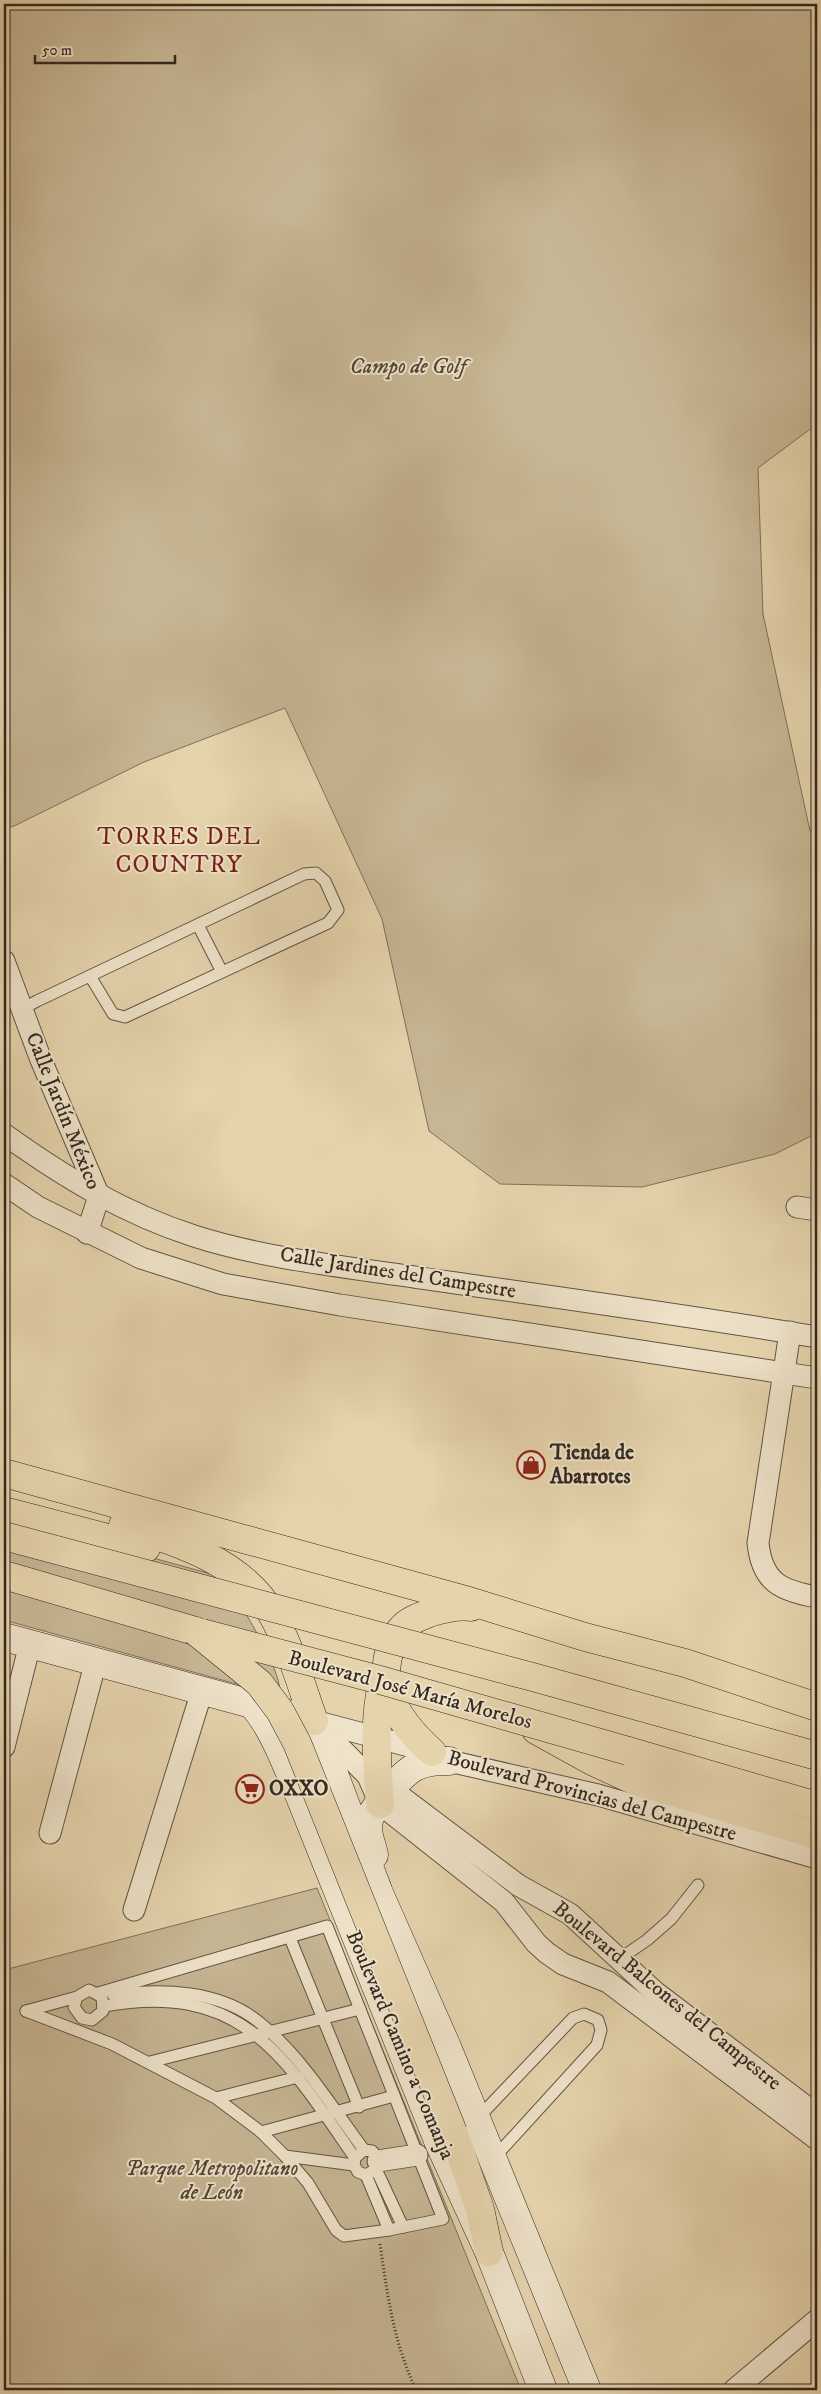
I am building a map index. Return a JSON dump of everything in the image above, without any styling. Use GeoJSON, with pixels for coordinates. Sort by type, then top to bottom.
{"type":"FeatureCollection","features":[{"type":"Feature","properties":{"kind":"main road"},"geometry":{"type":"LineString","coordinates":[[4,1473],[500,1611],[585,1637],[685,1663],[817,1707]]}},
{"type":"Feature","properties":{"kind":"main road"},"geometry":{"type":"LineString","coordinates":[[4,1490],[188,1546],[230,1570],[248,1584],[272,1612],[295,1666],[314,1721]]}},
{"type":"Feature","properties":{"kind":"main road"},"geometry":{"type":"LineString","coordinates":[[4,1511],[230,1570]]}},
{"type":"Feature","properties":{"kind":"main road","name":"Boulevard José María Morelos"},"geometry":{"type":"LineString","coordinates":[[4,1536],[529,1676],[817,1756]]}},
{"type":"Feature","properties":{"kind":"main road","name":"Boulevard José María Morelos"},"geometry":{"type":"LineString","coordinates":[[4,1575],[196,1631],[380,1680],[817,1806]]}},
{"type":"Feature","properties":{"kind":"main road"},"geometry":{"type":"LineString","coordinates":[[379,1787],[379,1695],[391,1644],[402,1627],[415,1618],[466,1606],[500,1611]]}},
{"type":"Feature","properties":{"kind":"main road"},"geometry":{"type":"LineString","coordinates":[[196,1631],[259,1683],[280,1711],[297,1743],[465,2126],[489,2252]]}},
{"type":"Feature","properties":{"kind":"main road"},"geometry":{"type":"LineString","coordinates":[[387,1666],[388,1691],[394,1705],[411,1731],[441,1756]]}},
{"type":"Feature","properties":{"kind":"main road"},"geometry":{"type":"LineString","coordinates":[[509,1718],[633,1780],[817,1835]]}},
{"type":"Feature","properties":{"kind":"street","name":"Calle Jardín México"},"geometry":{"type":"LineString","coordinates":[[4,961],[99,1196],[87,1233]]}},
{"type":"Feature","properties":{"kind":"street","name":"Calle Jardines del Campestre"},"geometry":{"type":"LineString","coordinates":[[4,1134],[55,1171],[99,1196],[194,1236],[237,1248],[347,1267],[817,1337]]}},
{"type":"Feature","properties":{"kind":"street","name":"Calle Jardines del Campestre"},"geometry":{"type":"LineString","coordinates":[[4,1184],[38,1207],[87,1233],[141,1258],[223,1284],[340,1305],[817,1378]]}},
{"type":"Feature","properties":{"kind":"street"},"geometry":{"type":"LineString","coordinates":[[790,1332],[760,1527],[760,1558],[765,1571],[778,1584],[786,1589],[817,1597]]}},
{"type":"Feature","properties":{"kind":"street","name":"Boulevard Provincias del Campestre"},"geometry":{"type":"LineString","coordinates":[[4,1637],[314,1721],[378,1736],[441,1756],[598,1795],[817,1858]]}},
{"type":"Feature","properties":{"kind":"street"},"geometry":{"type":"LineString","coordinates":[[4,1747],[30,1644]]}},
{"type":"Feature","properties":{"kind":"street"},"geometry":{"type":"LineString","coordinates":[[50,1834],[96,1661]]}},
{"type":"Feature","properties":{"kind":"street"},"geometry":{"type":"LineString","coordinates":[[134,1910],[202,1691]]}},
{"type":"Feature","properties":{"kind":"street","name":"Boulevard Camino a Comanja"},"geometry":{"type":"LineString","coordinates":[[251,1703],[260,1713],[271,1732],[294,1782],[436,2134],[489,2252],[543,2390]]}},
{"type":"Feature","properties":{"kind":"street","name":"Boulevard Balcones del Campestre"},"geometry":{"type":"LineString","coordinates":[[314,1721],[379,1787],[504,1902],[547,1954],[563,1964],[608,1982],[817,2139]]}},
{"type":"Feature","properties":{"kind":"street","name":"Boulevard Camino a Comanja"},"geometry":{"type":"LineString","coordinates":[[314,1721],[379,1893],[446,2046],[465,2126],[492,2160],[586,2390]]}},
{"type":"Feature","properties":{"kind":"street"},"geometry":{"type":"LineString","coordinates":[[379,1893],[368,1828],[379,1787],[414,1767],[431,1762],[441,1756]]}},
{"type":"Feature","properties":{"kind":"street","name":"Boulevard Balcones del Campestre"},"geometry":{"type":"LineString","coordinates":[[379,1787],[518,1885],[579,1920],[610,1953],[654,1992],[817,2115]]}},
{"type":"Feature","properties":{"kind":"street"},"geometry":{"type":"LineString","coordinates":[[521,1922],[526,1906],[536,1899],[542,1898]]}},
{"type":"Feature","properties":{"kind":"street"},"geometry":{"type":"LineString","coordinates":[[586,1974],[601,1964],[604,1952],[610,1953]]}},
{"type":"Feature","properties":{"kind":"street"},"geometry":{"type":"LineString","coordinates":[[366,2163],[417,2155]]}},
{"type":"Feature","properties":{"kind":"street"},"geometry":{"type":"LineString","coordinates":[[734,2390],[817,2320]]}},
{"type":"Feature","properties":{"kind":"lane"},"geometry":{"type":"LineString","coordinates":[[22,1009],[90,976],[304,874],[316,873],[325,881],[338,910],[334,918],[125,1017],[113,1014],[90,976]]}},
{"type":"Feature","properties":{"kind":"lane"},"geometry":{"type":"LineString","coordinates":[[198,925],[222,972]]}},
{"type":"Feature","properties":{"kind":"lane"},"geometry":{"type":"LineString","coordinates":[[610,1953],[647,1940],[671,1919],[698,1885]]}},
{"type":"Feature","properties":{"kind":"lane"},"geometry":{"type":"LineString","coordinates":[[101,1999],[327,1926],[443,2219],[344,2236],[336,2230],[308,2183],[285,2156],[261,2132],[216,2098],[150,2062],[92,2036],[26,2012],[76,1997],[89,1990],[101,1999],[148,2001],[206,2008],[233,2018],[258,2035],[331,2114]]}},
{"type":"Feature","properties":{"kind":"lane"},"geometry":{"type":"LineString","coordinates":[[290,1938],[358,2107]]}},
{"type":"Feature","properties":{"kind":"lane"},"geometry":{"type":"LineString","coordinates":[[101,1999],[137,1992],[214,1999],[260,2022],[307,2072],[331,2114],[366,2163],[403,2227]]}},
{"type":"Feature","properties":{"kind":"lane"},"geometry":{"type":"LineString","coordinates":[[76,1997],[74,2007],[78,2015],[92,2020]]}},
{"type":"Feature","properties":{"kind":"lane"},"geometry":{"type":"LineString","coordinates":[[92,2020],[100,2015],[101,1999]]}},
{"type":"Feature","properties":{"kind":"lane"},"geometry":{"type":"LineString","coordinates":[[150,2062],[360,2009]]}},
{"type":"Feature","properties":{"kind":"lane"},"geometry":{"type":"LineString","coordinates":[[465,2126],[573,2018],[584,2014],[598,2020],[601,2030],[597,2046],[492,2160]]}},
{"type":"Feature","properties":{"kind":"lane"},"geometry":{"type":"LineString","coordinates":[[92,2020],[92,2036]]}},
{"type":"Feature","properties":{"kind":"lane"},"geometry":{"type":"LineString","coordinates":[[216,2098],[298,2077]]}},
{"type":"Feature","properties":{"kind":"lane"},"geometry":{"type":"LineString","coordinates":[[261,2132],[394,2096]]}},
{"type":"Feature","properties":{"kind":"lane"},"geometry":{"type":"LineString","coordinates":[[285,2156],[366,2163]]}},
{"type":"Feature","properties":{"kind":"lane"},"geometry":{"type":"LineString","coordinates":[[366,2163],[384,2230]]}},
{"type":"Feature","properties":{"kind":"path"},"geometry":{"type":"LineString","coordinates":[[384,2230],[392,2324],[406,2368],[416,2390]]}},
{"type":"Feature","properties":{"kind":"green space","name":"Campo de Golf"},"geometry":{"type":"Polygon","coordinates":[[[4,4],[817,4],[817,424],[758,468],[763,614],[810,831],[817,828],[817,1133],[775,1154],[642,1187],[500,1184],[429,1131],[382,919],[285,708],[144,762],[12,827],[4,822],[4,4]]]}},
{"type":"Feature","properties":{"kind":"green space"},"geometry":{"type":"Polygon","coordinates":[[[4,1517],[222,1577],[248,1617],[274,1667],[280,1693],[273,1694],[4,1620],[4,1517]]]}},
{"type":"Feature","properties":{"kind":"green space","name":"Parque Metropolitano de León"},"geometry":{"type":"Polygon","coordinates":[[[317,1888],[521,2390],[4,2390],[4,1970],[317,1888]]]}},
{"type":"Feature","properties":{"kind":"place","name":"Tienda de Abarrotes"},"geometry":{"type":"Point","coordinates":[531,1465]}},
{"type":"Feature","properties":{"kind":"place","name":"OXXO"},"geometry":{"type":"Point","coordinates":[250,1789]}},
{"type":"Feature","properties":{"kind":"district","name":"TORRES DEL COUNTRY"},"geometry":{"type":"Point","coordinates":[179,851]}}]}
